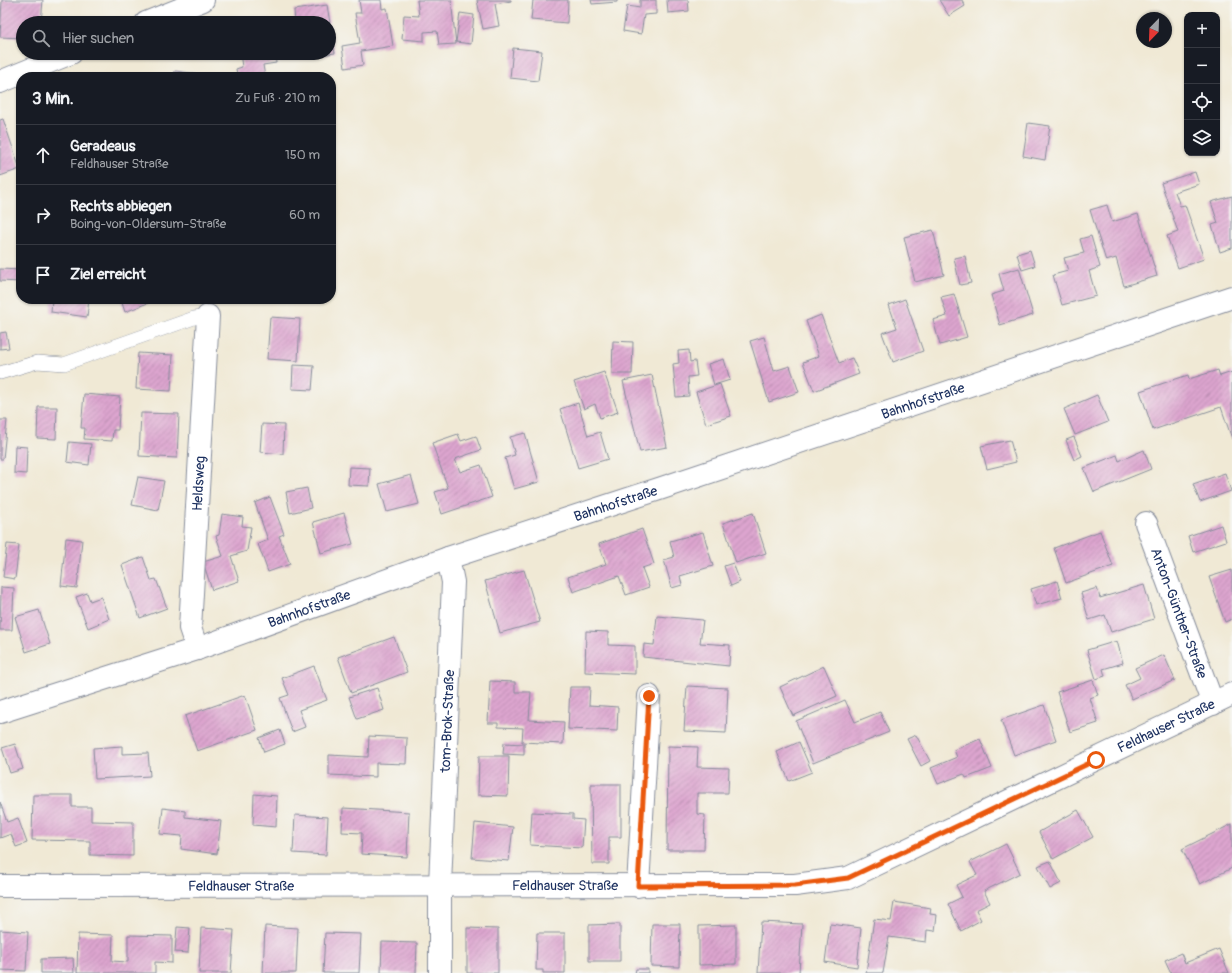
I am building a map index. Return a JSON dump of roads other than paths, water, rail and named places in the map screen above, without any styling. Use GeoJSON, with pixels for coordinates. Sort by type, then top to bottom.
{"type":"FeatureCollection","features":[{"type":"Feature","properties":{"kind":"street"},"geometry":{"type":"LineString","coordinates":[[163,16],[203,0]]}},
{"type":"Feature","properties":{"kind":"street"},"geometry":{"type":"LineString","coordinates":[[24,72],[54,60]]}},
{"type":"Feature","properties":{"kind":"street"},"geometry":{"type":"LineString","coordinates":[[0,82],[16,75]]}},
{"type":"Feature","properties":{"kind":"street","name":"Bahnhofstraße"},"geometry":{"type":"LineString","coordinates":[[0,712],[197,649],[448,558],[666,487],[1232,297]]}},
{"type":"Feature","properties":{"kind":"street","name":"Heldsweg"},"geometry":{"type":"LineString","coordinates":[[197,649],[190,628],[208,316]]}},
{"type":"Feature","properties":{"kind":"street","name":"Anton-Günther-Straße"},"geometry":{"type":"LineString","coordinates":[[1146,523],[1212,704]]}},
{"type":"Feature","properties":{"kind":"street","name":"tom-Brok-Straße"},"geometry":{"type":"LineString","coordinates":[[440,973],[440,884],[453,582],[448,558]]}},
{"type":"Feature","properties":{"kind":"street","name":"Feldhauser Straße"},"geometry":{"type":"LineString","coordinates":[[0,886],[440,884],[638,886],[795,885],[848,878],[1232,694]]}},
{"type":"Feature","properties":{"kind":"street"},"geometry":{"type":"LineString","coordinates":[[638,886],[649,696]]}},
{"type":"Feature","properties":{"kind":"lane"},"geometry":{"type":"LineString","coordinates":[[0,374],[37,362],[64,364],[194,318],[208,316]]}}]}
